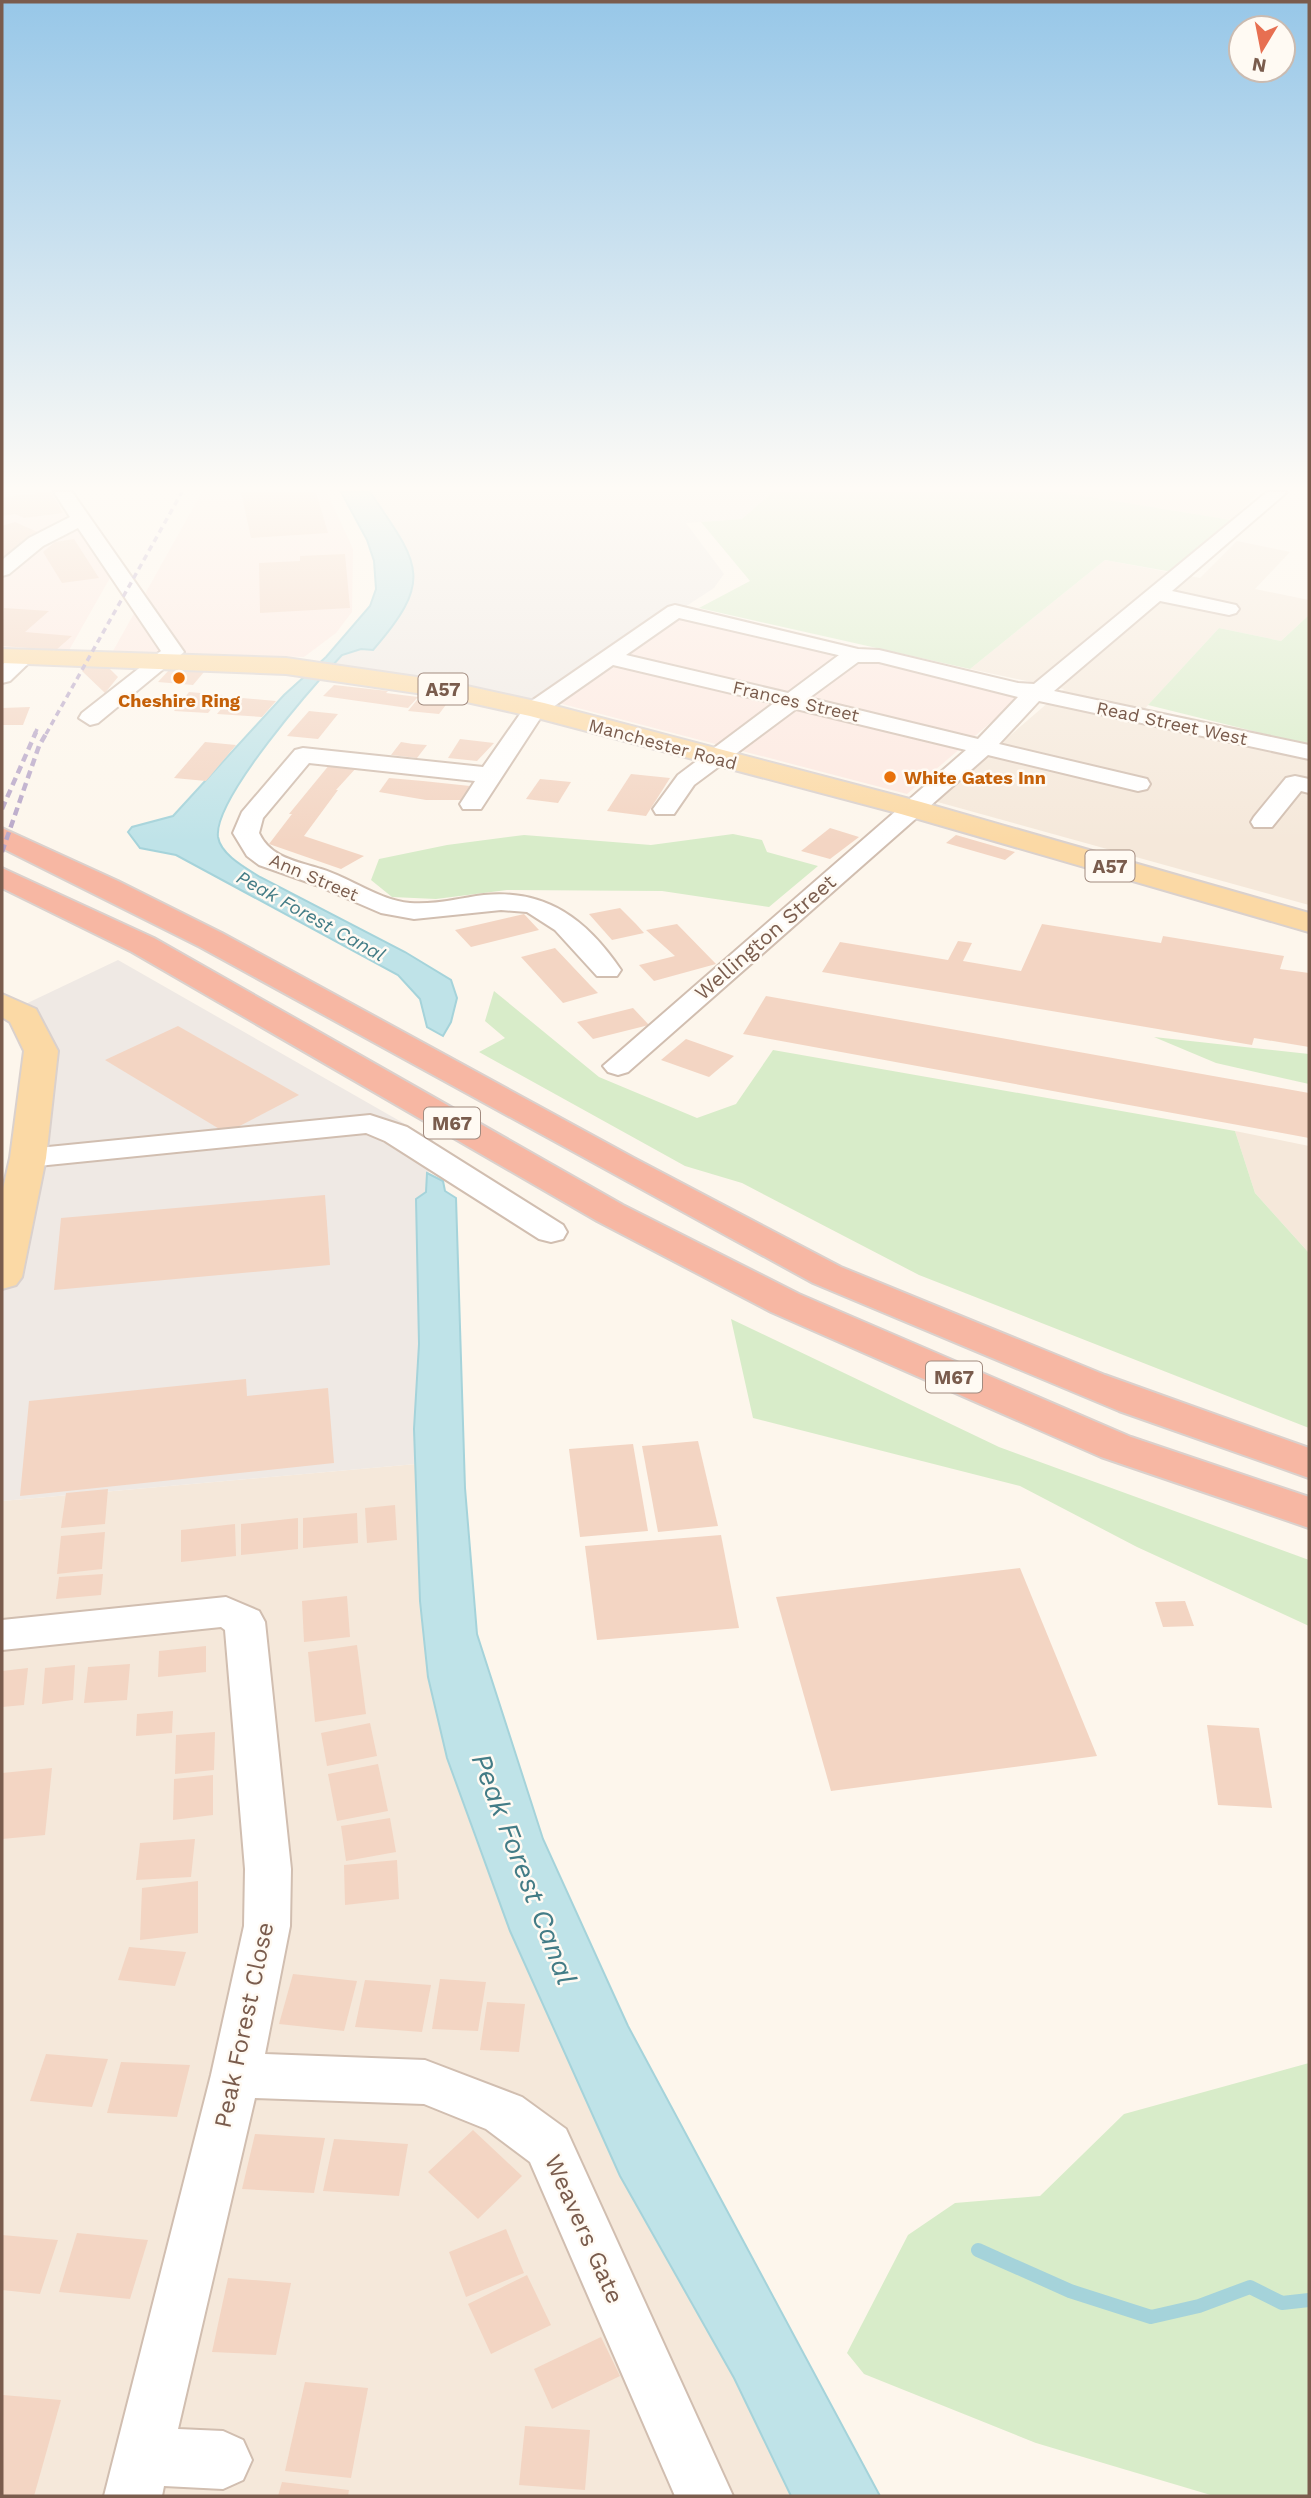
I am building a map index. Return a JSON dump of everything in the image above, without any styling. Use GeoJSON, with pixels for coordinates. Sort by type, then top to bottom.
{"type":"FeatureCollection","features":[{"type":"Feature","properties":{"kind":"highway","name":"M67"},"geometry":{"type":"LineString","coordinates":[[8,851],[189,928],[628,1170],[830,1277],[1023,1358],[1241,1441],[1309,1463]]}},
{"type":"Feature","properties":{"kind":"highway","name":"M67"},"geometry":{"type":"LineString","coordinates":[[8,851],[143,945],[610,1213],[785,1303],[1115,1447],[1309,1513]]}},
{"type":"Feature","properties":{"kind":"main road","name":"Manchester Road"},"geometry":{"type":"LineString","coordinates":[[13,656],[286,666],[349,673],[535,709],[716,760],[911,808],[1309,923]]}},
{"type":"Feature","properties":{"kind":"main road"},"geometry":{"type":"LineString","coordinates":[[2,1004],[24,1016],[41,1051],[28,1158],[2,1277]]}},
{"type":"Feature","properties":{"kind":"street"},"geometry":{"type":"LineString","coordinates":[[90,718],[173,652],[144,609]]}},
{"type":"Feature","properties":{"kind":"street","name":"Wellington Street"},"geometry":{"type":"LineString","coordinates":[[618,1066],[984,746],[1036,691],[1045,688],[1142,609]]}},
{"type":"Feature","properties":{"kind":"street","name":"Read Street West"},"geometry":{"type":"LineString","coordinates":[[608,657],[675,611],[845,650],[853,655],[879,656],[1017,690],[1036,691],[1048,697],[1309,752]]}},
{"type":"Feature","properties":{"kind":"street"},"geometry":{"type":"LineString","coordinates":[[666,809],[686,780],[853,655]]}},
{"type":"Feature","properties":{"kind":"street"},"geometry":{"type":"LineString","coordinates":[[2,676],[13,656]]}},
{"type":"Feature","properties":{"kind":"street"},"geometry":{"type":"LineString","coordinates":[[472,804],[535,709],[608,657]]}},
{"type":"Feature","properties":{"kind":"street","name":"Frances Street"},"geometry":{"type":"LineString","coordinates":[[608,657],[1138,784]]}},
{"type":"Feature","properties":{"kind":"street","name":"Ann Street"},"geometry":{"type":"LineString","coordinates":[[490,775],[303,755],[251,817],[246,833],[262,856],[280,865],[324,878],[377,905],[415,911],[482,902],[517,903],[551,913],[607,970]]}},
{"type":"Feature","properties":{"kind":"street"},"geometry":{"type":"LineString","coordinates":[[1263,822],[1305,779]]}},
{"type":"Feature","properties":{"kind":"street"},"geometry":{"type":"LineString","coordinates":[[28,1158],[370,1124],[396,1134],[551,1232]]}},
{"type":"Feature","properties":{"kind":"street","name":"Peak Forest Close"},"geometry":{"type":"LineString","coordinates":[[2,1635],[226,1612],[245,1622],[268,1869],[267,1926],[236,2075],[138,2476],[223,2460]]}},
{"type":"Feature","properties":{"kind":"street","name":"Weavers Gate"},"geometry":{"type":"LineString","coordinates":[[236,2075],[425,2082],[505,2113],[548,2146],[695,2493]]}},
{"type":"Feature","properties":{"kind":"shaded area"},"geometry":{"type":"Polygon","coordinates":[[[2,609],[93,609],[68,652],[2,649],[2,609]]]}},
{"type":"Feature","properties":{"kind":"shaded area"},"geometry":{"type":"Polygon","coordinates":[[[137,609],[352,609],[336,633],[304,657],[113,651],[137,609]]]}},
{"type":"Feature","properties":{"kind":"shaded area"},"geometry":{"type":"Polygon","coordinates":[[[377,609],[682,609],[608,657],[528,702],[322,668],[377,609]]]}},
{"type":"Feature","properties":{"kind":"shaded area"},"geometry":{"type":"Polygon","coordinates":[[[1045,609],[1309,609],[1309,615],[1281,641],[1219,628],[1138,716],[1309,757],[1309,905],[934,801],[1064,689],[970,669],[1045,609]]]}},
{"type":"Feature","properties":{"kind":"shaded area"},"geometry":{"type":"Polygon","coordinates":[[[678,619],[1023,695],[907,794],[555,702],[678,619]]]}},
{"type":"Feature","properties":{"kind":"shaded area"},"geometry":{"type":"Polygon","coordinates":[[[118,960],[433,1140],[426,1192],[416,1199],[419,1344],[416,1464],[2,1501],[2,1277],[28,1158],[37,1091],[15,1009],[118,960]]]}},
{"type":"Feature","properties":{"kind":"shaded area"},"geometry":{"type":"Polygon","coordinates":[[[1235,1131],[1309,1146],[1309,1253],[1255,1193],[1235,1131]]]}},
{"type":"Feature","properties":{"kind":"shaded area"},"geometry":{"type":"Polygon","coordinates":[[[416,1464],[420,1601],[428,1677],[447,1758],[475,1837],[510,1931],[620,2176],[734,2378],[791,2496],[2,2496],[2,1501],[416,1464]]]}},
{"type":"Feature","properties":{"kind":"green space"},"geometry":{"type":"Polygon","coordinates":[[[702,609],[1045,609],[970,669],[702,609]]]}},
{"type":"Feature","properties":{"kind":"green space"},"geometry":{"type":"Polygon","coordinates":[[[1309,615],[1309,745],[1148,705],[1219,628],[1281,641],[1309,615]]]}},
{"type":"Feature","properties":{"kind":"green space"},"geometry":{"type":"Polygon","coordinates":[[[733,834],[762,840],[767,852],[818,866],[769,907],[662,891],[507,890],[436,899],[392,897],[371,880],[379,859],[447,845],[524,835],[651,845],[733,834]]]}},
{"type":"Feature","properties":{"kind":"green space"},"geometry":{"type":"Polygon","coordinates":[[[494,991],[599,1077],[697,1118],[736,1104],[773,1050],[1235,1131],[1255,1193],[1309,1253],[1309,1428],[919,1275],[742,1183],[685,1166],[479,1052],[505,1038],[485,1021],[494,991]]]}},
{"type":"Feature","properties":{"kind":"green space"},"geometry":{"type":"Polygon","coordinates":[[[1154,1037],[1309,1054],[1309,1084],[1216,1063],[1154,1037]]]}},
{"type":"Feature","properties":{"kind":"green space"},"geometry":{"type":"Polygon","coordinates":[[[731,1319],[999,1447],[1309,1560],[1309,1626],[1137,1547],[1020,1486],[753,1418],[731,1319]]]}},
{"type":"Feature","properties":{"kind":"green space"},"geometry":{"type":"Polygon","coordinates":[[[1309,2063],[1309,2496],[1214,2496],[1036,2443],[864,2374],[847,2353],[908,2235],[955,2203],[1040,2196],[1124,2114],[1309,2063]]]}},
{"type":"Feature","properties":{"kind":"water","name":"Peak Forest Canal"},"geometry":{"type":"Polygon","coordinates":[[[368,609],[404,609],[373,650],[361,649],[342,655],[268,743],[231,797],[221,819],[218,837],[220,844],[241,865],[260,877],[405,952],[451,980],[457,998],[451,1022],[443,1036],[427,1027],[420,999],[398,975],[176,855],[140,848],[128,832],[132,827],[173,816],[284,695],[326,657],[368,609]]]}},
{"type":"Feature","properties":{"kind":"water","name":"Peak Forest Canal"},"geometry":{"type":"Polygon","coordinates":[[[427,1173],[443,1181],[445,1191],[456,1198],[465,1488],[477,1634],[543,1839],[628,2026],[880,2496],[791,2496],[734,2378],[620,2176],[510,1931],[447,1758],[428,1677],[420,1601],[414,1429],[419,1344],[416,1199],[426,1192],[427,1173]]]}},
{"type":"Feature","properties":{"kind":"building"},"geometry":{"type":"Polygon","coordinates":[[[4,609],[49,611],[25,632],[72,636],[56,650],[2,646],[4,609]]]}},
{"type":"Feature","properties":{"kind":"building"},"geometry":{"type":"Polygon","coordinates":[[[260,609],[340,609],[260,613],[260,609]]]}},
{"type":"Feature","properties":{"kind":"building"},"geometry":{"type":"Polygon","coordinates":[[[93,652],[118,677],[105,693],[82,671],[93,652]]]}},
{"type":"Feature","properties":{"kind":"building"},"geometry":{"type":"Polygon","coordinates":[[[169,670],[204,672],[193,685],[158,682],[169,670]]]}},
{"type":"Feature","properties":{"kind":"building"},"geometry":{"type":"Polygon","coordinates":[[[334,685],[418,697],[408,708],[323,696],[334,685]]]}},
{"type":"Feature","properties":{"kind":"building"},"geometry":{"type":"Polygon","coordinates":[[[189,692],[223,695],[208,713],[174,711],[189,692]]]}},
{"type":"Feature","properties":{"kind":"building"},"geometry":{"type":"Polygon","coordinates":[[[231,697],[276,701],[262,717],[217,714],[231,697]]]}},
{"type":"Feature","properties":{"kind":"building"},"geometry":{"type":"Polygon","coordinates":[[[417,700],[448,702],[439,714],[408,711],[417,700]]]}},
{"type":"Feature","properties":{"kind":"building"},"geometry":{"type":"Polygon","coordinates":[[[30,707],[23,725],[2,725],[2,708],[30,707]]]}},
{"type":"Feature","properties":{"kind":"building"},"geometry":{"type":"Polygon","coordinates":[[[309,711],[338,714],[318,739],[287,736],[309,711]]]}},
{"type":"Feature","properties":{"kind":"building"},"geometry":{"type":"Polygon","coordinates":[[[460,739],[494,743],[477,761],[448,758],[460,739]]]}},
{"type":"Feature","properties":{"kind":"building"},"geometry":{"type":"Polygon","coordinates":[[[205,742],[236,745],[206,781],[174,778],[205,742]]]}},
{"type":"Feature","properties":{"kind":"building"},"geometry":{"type":"Polygon","coordinates":[[[401,742],[427,745],[417,758],[391,755],[401,742]]]}},
{"type":"Feature","properties":{"kind":"building"},"geometry":{"type":"Polygon","coordinates":[[[330,764],[357,767],[336,790],[304,836],[364,856],[341,869],[269,844],[292,814],[289,814],[330,764]]]}},
{"type":"Feature","properties":{"kind":"building"},"geometry":{"type":"Polygon","coordinates":[[[631,774],[670,778],[646,816],[607,811],[631,774]]]}},
{"type":"Feature","properties":{"kind":"building"},"geometry":{"type":"Polygon","coordinates":[[[389,778],[470,786],[461,800],[426,800],[379,792],[389,778]]]}},
{"type":"Feature","properties":{"kind":"building"},"geometry":{"type":"Polygon","coordinates":[[[540,779],[571,782],[558,803],[526,799],[540,779]]]}},
{"type":"Feature","properties":{"kind":"building"},"geometry":{"type":"Polygon","coordinates":[[[830,828],[859,837],[830,859],[801,851],[830,828]]]}},
{"type":"Feature","properties":{"kind":"building"},"geometry":{"type":"Polygon","coordinates":[[[956,835],[1015,852],[1005,860],[946,843],[956,835]]]}},
{"type":"Feature","properties":{"kind":"building"},"geometry":{"type":"Polygon","coordinates":[[[620,908],[644,933],[612,940],[589,914],[620,908]]]}},
{"type":"Feature","properties":{"kind":"building"},"geometry":{"type":"Polygon","coordinates":[[[524,914],[539,930],[471,947],[455,930],[524,914]]]}},
{"type":"Feature","properties":{"kind":"building"},"geometry":{"type":"Polygon","coordinates":[[[677,924],[716,964],[654,981],[639,965],[675,956],[646,930],[677,924]]]}},
{"type":"Feature","properties":{"kind":"building"},"geometry":{"type":"Polygon","coordinates":[[[1042,924],[1161,943],[1163,936],[1284,956],[1280,969],[1309,973],[1309,1047],[1254,1038],[1252,1045],[822,972],[840,942],[948,960],[958,941],[972,943],[963,961],[1021,971],[1042,924]]]}},
{"type":"Feature","properties":{"kind":"building"},"geometry":{"type":"Polygon","coordinates":[[[555,948],[598,993],[563,1003],[521,957],[555,948]]]}},
{"type":"Feature","properties":{"kind":"building"},"geometry":{"type":"Polygon","coordinates":[[[766,996],[1309,1093],[1309,1138],[743,1034],[766,996]]]}},
{"type":"Feature","properties":{"kind":"building"},"geometry":{"type":"Polygon","coordinates":[[[633,1008],[649,1025],[593,1039],[577,1022],[633,1008]]]}},
{"type":"Feature","properties":{"kind":"building"},"geometry":{"type":"Polygon","coordinates":[[[178,1026],[299,1095],[226,1133],[105,1060],[178,1026]]]}},
{"type":"Feature","properties":{"kind":"building"},"geometry":{"type":"Polygon","coordinates":[[[686,1039],[734,1056],[709,1077],[661,1060],[686,1039]]]}},
{"type":"Feature","properties":{"kind":"building"},"geometry":{"type":"Polygon","coordinates":[[[325,1195],[330,1265],[54,1290],[61,1218],[325,1195]]]}},
{"type":"Feature","properties":{"kind":"building"},"geometry":{"type":"Polygon","coordinates":[[[246,1379],[247,1396],[328,1388],[334,1463],[20,1496],[29,1401],[246,1379]]]}},
{"type":"Feature","properties":{"kind":"building"},"geometry":{"type":"Polygon","coordinates":[[[698,1441],[718,1526],[658,1532],[642,1446],[698,1441]]]}},
{"type":"Feature","properties":{"kind":"building"},"geometry":{"type":"Polygon","coordinates":[[[633,1444],[648,1531],[580,1537],[569,1449],[633,1444]]]}},
{"type":"Feature","properties":{"kind":"building"},"geometry":{"type":"Polygon","coordinates":[[[108,1489],[105,1524],[61,1528],[66,1493],[108,1489]]]}},
{"type":"Feature","properties":{"kind":"building"},"geometry":{"type":"Polygon","coordinates":[[[395,1505],[397,1540],[367,1543],[365,1508],[395,1505]]]}},
{"type":"Feature","properties":{"kind":"building"},"geometry":{"type":"Polygon","coordinates":[[[357,1513],[358,1543],[303,1548],[303,1518],[357,1513]]]}},
{"type":"Feature","properties":{"kind":"building"},"geometry":{"type":"Polygon","coordinates":[[[298,1518],[298,1549],[241,1555],[241,1524],[298,1518]]]}},
{"type":"Feature","properties":{"kind":"building"},"geometry":{"type":"Polygon","coordinates":[[[235,1524],[236,1556],[181,1562],[181,1530],[235,1524]]]}},
{"type":"Feature","properties":{"kind":"building"},"geometry":{"type":"Polygon","coordinates":[[[105,1532],[102,1569],[57,1574],[61,1536],[105,1532]]]}},
{"type":"Feature","properties":{"kind":"building"},"geometry":{"type":"Polygon","coordinates":[[[721,1535],[739,1628],[597,1640],[585,1546],[721,1535]]]}},
{"type":"Feature","properties":{"kind":"building"},"geometry":{"type":"Polygon","coordinates":[[[1020,1568],[1097,1756],[831,1791],[776,1597],[1020,1568]]]}},
{"type":"Feature","properties":{"kind":"building"},"geometry":{"type":"Polygon","coordinates":[[[103,1574],[101,1595],[56,1599],[59,1577],[103,1574]]]}},
{"type":"Feature","properties":{"kind":"building"},"geometry":{"type":"Polygon","coordinates":[[[347,1596],[350,1637],[304,1642],[302,1601],[347,1596]]]}},
{"type":"Feature","properties":{"kind":"building"},"geometry":{"type":"Polygon","coordinates":[[[1185,1601],[1194,1626],[1163,1627],[1155,1602],[1185,1601]]]}},
{"type":"Feature","properties":{"kind":"building"},"geometry":{"type":"Polygon","coordinates":[[[357,1645],[366,1714],[315,1722],[308,1652],[357,1645]]]}},
{"type":"Feature","properties":{"kind":"building"},"geometry":{"type":"Polygon","coordinates":[[[206,1646],[206,1672],[158,1677],[159,1651],[206,1646]]]}},
{"type":"Feature","properties":{"kind":"building"},"geometry":{"type":"Polygon","coordinates":[[[130,1664],[127,1700],[84,1703],[88,1667],[130,1664]]]}},
{"type":"Feature","properties":{"kind":"building"},"geometry":{"type":"Polygon","coordinates":[[[75,1665],[73,1700],[42,1704],[45,1668],[75,1665]]]}},
{"type":"Feature","properties":{"kind":"building"},"geometry":{"type":"Polygon","coordinates":[[[28,1668],[24,1705],[2,1707],[2,1671],[28,1668]]]}},
{"type":"Feature","properties":{"kind":"building"},"geometry":{"type":"Polygon","coordinates":[[[173,1711],[172,1733],[136,1736],[137,1714],[173,1711]]]}},
{"type":"Feature","properties":{"kind":"building"},"geometry":{"type":"Polygon","coordinates":[[[370,1723],[377,1756],[327,1766],[321,1733],[370,1723]]]}},
{"type":"Feature","properties":{"kind":"building"},"geometry":{"type":"Polygon","coordinates":[[[1207,1725],[1259,1728],[1272,1808],[1218,1805],[1207,1725]]]}},
{"type":"Feature","properties":{"kind":"building"},"geometry":{"type":"Polygon","coordinates":[[[215,1732],[214,1770],[175,1774],[176,1735],[215,1732]]]}},
{"type":"Feature","properties":{"kind":"building"},"geometry":{"type":"Polygon","coordinates":[[[378,1764],[388,1811],[337,1821],[328,1774],[378,1764]]]}},
{"type":"Feature","properties":{"kind":"building"},"geometry":{"type":"Polygon","coordinates":[[[52,1768],[45,1835],[2,1839],[2,1773],[52,1768]]]}},
{"type":"Feature","properties":{"kind":"building"},"geometry":{"type":"Polygon","coordinates":[[[213,1775],[213,1815],[173,1820],[174,1779],[213,1775]]]}},
{"type":"Feature","properties":{"kind":"building"},"geometry":{"type":"Polygon","coordinates":[[[390,1818],[396,1852],[346,1861],[341,1826],[390,1818]]]}},
{"type":"Feature","properties":{"kind":"building"},"geometry":{"type":"Polygon","coordinates":[[[195,1839],[191,1877],[136,1880],[140,1843],[195,1839]]]}},
{"type":"Feature","properties":{"kind":"building"},"geometry":{"type":"Polygon","coordinates":[[[397,1860],[399,1899],[345,1905],[344,1865],[397,1860]]]}},
{"type":"Feature","properties":{"kind":"building"},"geometry":{"type":"Polygon","coordinates":[[[198,1881],[198,1933],[140,1940],[142,1888],[198,1881]]]}},
{"type":"Feature","properties":{"kind":"building"},"geometry":{"type":"Polygon","coordinates":[[[129,1947],[186,1952],[175,1986],[118,1980],[129,1947]]]}},
{"type":"Feature","properties":{"kind":"building"},"geometry":{"type":"Polygon","coordinates":[[[293,1974],[357,1981],[344,2031],[279,2024],[293,1974]]]}},
{"type":"Feature","properties":{"kind":"building"},"geometry":{"type":"Polygon","coordinates":[[[440,1979],[486,1982],[478,2031],[432,2029],[440,1979]]]}},
{"type":"Feature","properties":{"kind":"building"},"geometry":{"type":"Polygon","coordinates":[[[365,1980],[431,1985],[422,2032],[355,2027],[365,1980]]]}},
{"type":"Feature","properties":{"kind":"building"},"geometry":{"type":"Polygon","coordinates":[[[487,2002],[525,2004],[519,2052],[480,2050],[487,2002]]]}},
{"type":"Feature","properties":{"kind":"building"},"geometry":{"type":"Polygon","coordinates":[[[46,2054],[108,2059],[92,2107],[30,2101],[46,2054]]]}},
{"type":"Feature","properties":{"kind":"building"},"geometry":{"type":"Polygon","coordinates":[[[121,2062],[190,2065],[177,2117],[107,2113],[121,2062]]]}},
{"type":"Feature","properties":{"kind":"building"},"geometry":{"type":"Polygon","coordinates":[[[473,2130],[522,2176],[478,2219],[428,2172],[473,2130]]]}},
{"type":"Feature","properties":{"kind":"building"},"geometry":{"type":"Polygon","coordinates":[[[255,2134],[325,2138],[314,2193],[242,2189],[255,2134]]]}},
{"type":"Feature","properties":{"kind":"building"},"geometry":{"type":"Polygon","coordinates":[[[334,2139],[408,2144],[399,2196],[323,2191],[334,2139]]]}},
{"type":"Feature","properties":{"kind":"building"},"geometry":{"type":"Polygon","coordinates":[[[506,2229],[524,2273],[466,2297],[449,2252],[506,2229]]]}},
{"type":"Feature","properties":{"kind":"building"},"geometry":{"type":"Polygon","coordinates":[[[77,2233],[148,2240],[130,2299],[59,2292],[77,2233]]]}},
{"type":"Feature","properties":{"kind":"building"},"geometry":{"type":"Polygon","coordinates":[[[2,2235],[58,2240],[40,2294],[2,2290],[2,2235]]]}},
{"type":"Feature","properties":{"kind":"building"},"geometry":{"type":"Polygon","coordinates":[[[527,2275],[551,2325],[491,2354],[468,2304],[527,2275]]]}},
{"type":"Feature","properties":{"kind":"building"},"geometry":{"type":"Polygon","coordinates":[[[228,2278],[291,2283],[276,2355],[212,2352],[228,2278]]]}},
{"type":"Feature","properties":{"kind":"building"},"geometry":{"type":"Polygon","coordinates":[[[601,2337],[620,2376],[552,2409],[534,2369],[601,2337]]]}},
{"type":"Feature","properties":{"kind":"building"},"geometry":{"type":"Polygon","coordinates":[[[305,2382],[368,2388],[351,2478],[285,2471],[305,2382]]]}},
{"type":"Feature","properties":{"kind":"building"},"geometry":{"type":"Polygon","coordinates":[[[3,2395],[61,2400],[34,2496],[2,2496],[3,2395]]]}},
{"type":"Feature","properties":{"kind":"building"},"geometry":{"type":"Polygon","coordinates":[[[525,2426],[590,2430],[585,2490],[519,2485],[525,2426]]]}},
{"type":"Feature","properties":{"kind":"building"},"geometry":{"type":"Polygon","coordinates":[[[282,2482],[349,2490],[348,2496],[278,2496],[282,2482]]]}},
{"type":"Feature","properties":{"kind":"waterway"},"geometry":{"type":"LineString","coordinates":[[978,2250],[1070,2291],[1151,2317],[1199,2306],[1250,2287],[1282,2303],[1309,2300]]}},
{"type":"Feature","properties":{"kind":"railway"},"geometry":{"type":"LineString","coordinates":[[46,734],[116,609]]}},
{"type":"Feature","properties":{"kind":"railway"},"geometry":{"type":"LineString","coordinates":[[35,734],[37,729]]}},
{"type":"Feature","properties":{"kind":"railway"},"geometry":{"type":"LineString","coordinates":[[2,809],[36,732]]}},
{"type":"Feature","properties":{"kind":"railway"},"geometry":{"type":"LineString","coordinates":[[2,852],[39,746],[47,732]]}},
{"type":"Feature","properties":{"kind":"place","name":"Cheshire Ring"},"geometry":{"type":"Point","coordinates":[179,678]}},
{"type":"Feature","properties":{"kind":"place","name":"White Gates Inn"},"geometry":{"type":"Point","coordinates":[890,777]}}]}
